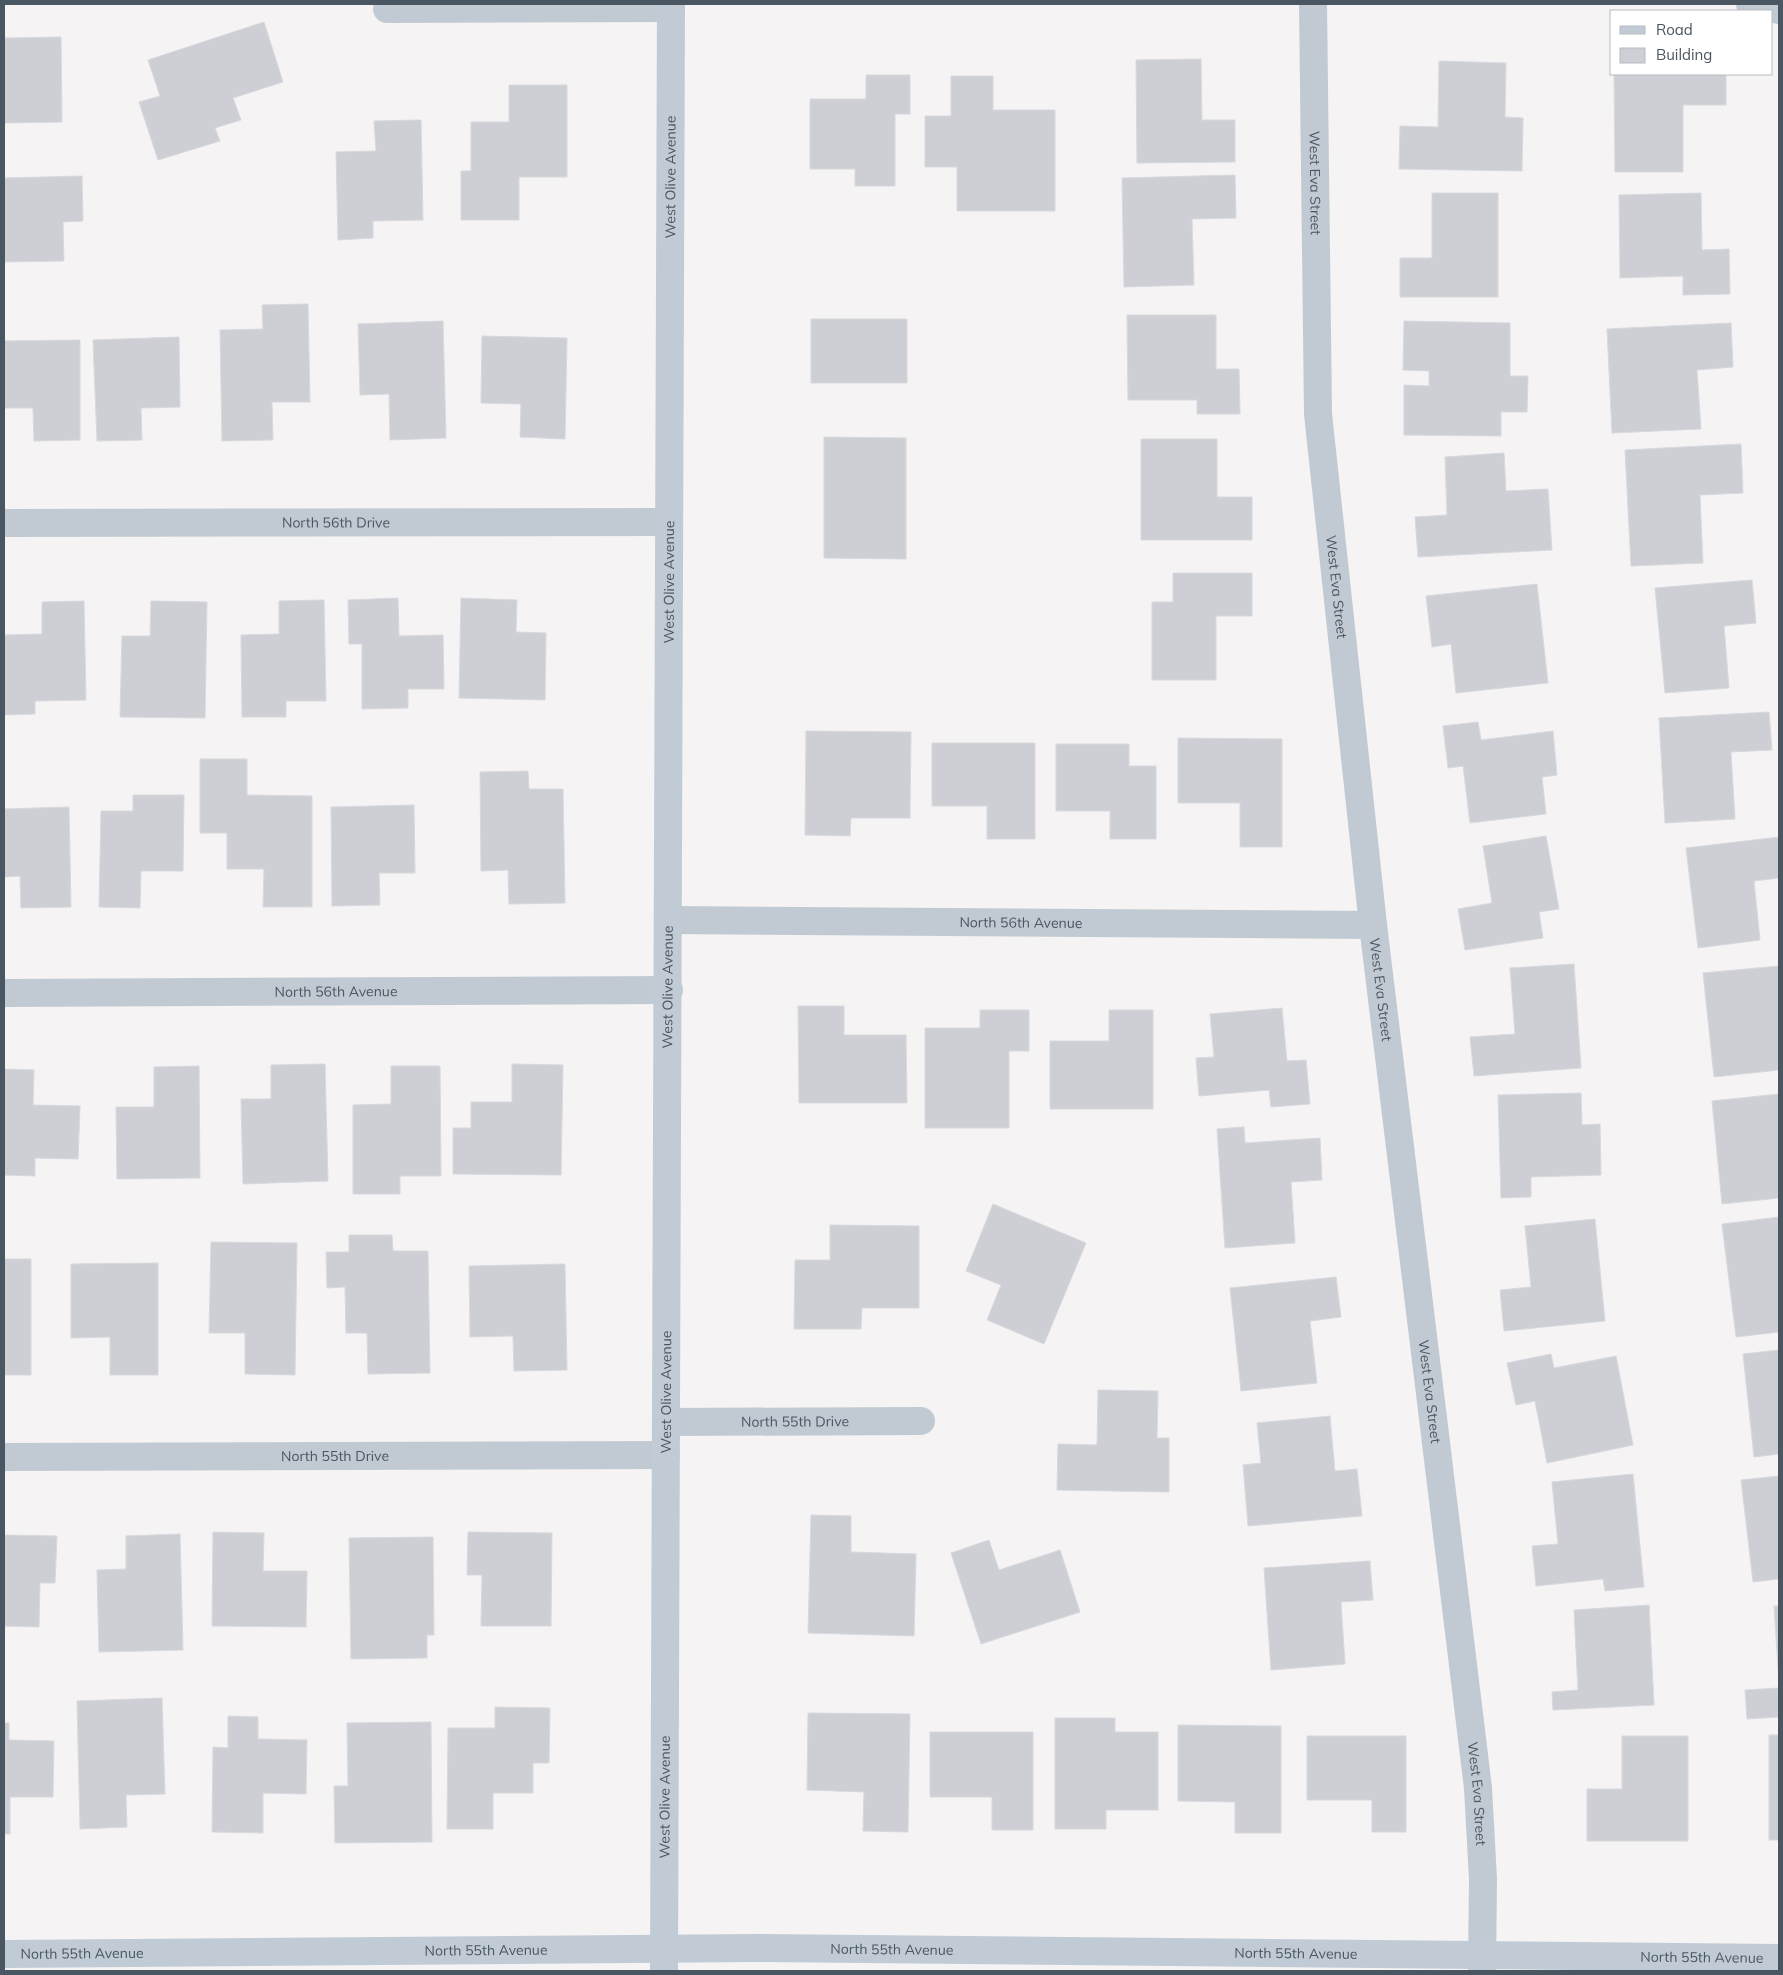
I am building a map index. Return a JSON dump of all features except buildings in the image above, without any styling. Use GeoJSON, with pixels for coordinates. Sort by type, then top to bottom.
{"type":"FeatureCollection","features":[{"type":"Feature","properties":{"kind":"main road","name":"West Olive Avenue"},"geometry":{"type":"LineString","coordinates":[[664,1960],[669,990],[671,6]]}},
{"type":"Feature","properties":{"kind":"main road","name":"North 55th Avenue"},"geometry":{"type":"LineString","coordinates":[[4,1954],[664,1960],[1482,1963],[1779,1958]]}},
{"type":"Feature","properties":{"kind":"street","name":"West Eva Street"},"geometry":{"type":"LineString","coordinates":[[1313,4],[1318,414],[1372,925],[1478,1788],[1482,1879],[1482,1963]]}},
{"type":"Feature","properties":{"kind":"street"},"geometry":{"type":"LineString","coordinates":[[1750,4],[1779,10]]}},
{"type":"Feature","properties":{"kind":"street"},"geometry":{"type":"LineString","coordinates":[[387,9],[671,6]]}},
{"type":"Feature","properties":{"kind":"street","name":"North 56th Drive"},"geometry":{"type":"LineString","coordinates":[[4,523],[669,522]]}},
{"type":"Feature","properties":{"kind":"street","name":"North 56th Avenue"},"geometry":{"type":"LineString","coordinates":[[669,920],[1372,925]]}},
{"type":"Feature","properties":{"kind":"street","name":"North 56th Avenue"},"geometry":{"type":"LineString","coordinates":[[4,993],[669,990]]}},
{"type":"Feature","properties":{"kind":"street","name":"North 55th Drive"},"geometry":{"type":"LineString","coordinates":[[667,1422],[921,1421]]}},
{"type":"Feature","properties":{"kind":"street","name":"North 55th Drive"},"geometry":{"type":"LineString","coordinates":[[4,1457],[666,1455]]}}]}
